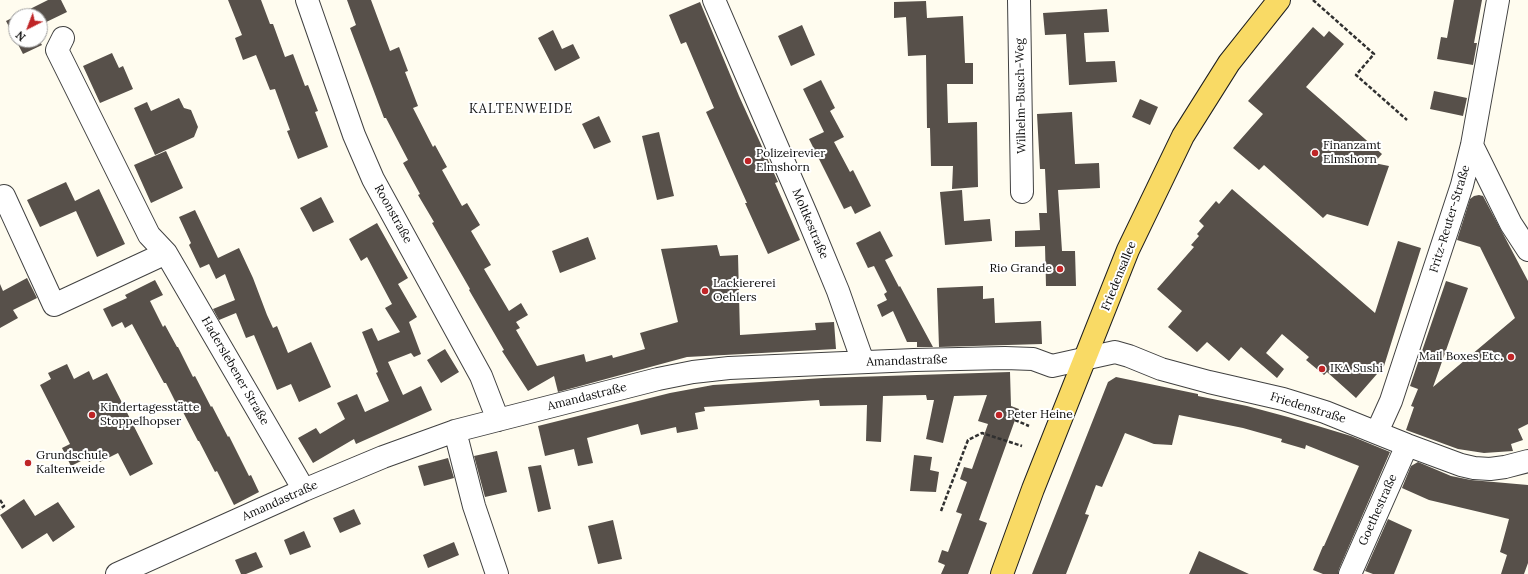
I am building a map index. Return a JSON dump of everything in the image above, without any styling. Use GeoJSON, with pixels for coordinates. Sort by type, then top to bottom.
{"type":"FeatureCollection","features":[{"type":"Feature","properties":{"kind":"main road","name":"Friedensallee"},"geometry":{"type":"LineString","coordinates":[[1002,574],[1033,490],[1128,250],[1183,136],[1229,62],[1279,0]]}},
{"type":"Feature","properties":{"kind":"street","name":"Roonstraße"},"geometry":{"type":"LineString","coordinates":[[307,0],[354,135],[373,179],[481,376],[498,420]]}},
{"type":"Feature","properties":{"kind":"street","name":"Moltkestraße"},"geometry":{"type":"LineString","coordinates":[[714,0],[810,223],[840,298],[863,362]]}},
{"type":"Feature","properties":{"kind":"street","name":"Wilhelm-Busch-Weg"},"geometry":{"type":"LineString","coordinates":[[1019,0],[1022,192]]}},
{"type":"Feature","properties":{"kind":"street","name":"Fritz-Reuter-Straße"},"geometry":{"type":"LineString","coordinates":[[1377,432],[1391,401],[1462,184],[1472,145],[1498,0]]}},
{"type":"Feature","properties":{"kind":"street","name":"Haderslebener Straße"},"geometry":{"type":"LineString","coordinates":[[63,38],[57,50],[149,235],[166,253],[304,490]]}},
{"type":"Feature","properties":{"kind":"street"},"geometry":{"type":"LineString","coordinates":[[1472,145],[1511,224],[1528,250]]}},
{"type":"Feature","properties":{"kind":"street"},"geometry":{"type":"LineString","coordinates":[[4,196],[54,306],[166,253]]}},
{"type":"Feature","properties":{"kind":"street","name":"Friedenstraße"},"geometry":{"type":"LineString","coordinates":[[1085,360],[1115,352],[1161,369],[1283,399],[1325,412],[1377,432],[1407,446],[1474,468],[1505,467],[1528,461]]}},
{"type":"Feature","properties":{"kind":"street","name":"Amandastraße"},"geometry":{"type":"LineString","coordinates":[[117,574],[304,490],[383,457],[455,431],[658,379],[693,372],[729,368],[863,362],[1005,358],[1033,359],[1052,366],[1085,360]]}},
{"type":"Feature","properties":{"kind":"street"},"geometry":{"type":"LineString","coordinates":[[455,431],[474,506],[497,574]]}},
{"type":"Feature","properties":{"kind":"street","name":"Goethestraße"},"geometry":{"type":"LineString","coordinates":[[1350,574],[1407,446]]}},
{"type":"Feature","properties":{"kind":"path"},"geometry":{"type":"LineString","coordinates":[[1313,0],[1374,54],[1356,75],[1407,120]]}},
{"type":"Feature","properties":{"kind":"path"},"geometry":{"type":"LineString","coordinates":[[1015,420],[1029,426]]}},
{"type":"Feature","properties":{"kind":"path"},"geometry":{"type":"LineString","coordinates":[[941,511],[968,440],[982,433],[1022,446]]}},
{"type":"Feature","properties":{"kind":"path"},"geometry":{"type":"LineString","coordinates":[[0,500],[4,506],[0,508]]}},
{"type":"Feature","properties":{"kind":"building"},"geometry":{"type":"Polygon","coordinates":[[[48,0],[61,0],[67,12],[48,21],[48,8],[32,8],[48,0]]]}},
{"type":"Feature","properties":{"kind":"building"},"geometry":{"type":"Polygon","coordinates":[[[228,0],[261,0],[270,24],[273,24],[285,57],[293,54],[305,86],[308,85],[318,111],[315,112],[328,147],[298,159],[287,131],[290,130],[275,89],[270,90],[256,55],[243,60],[235,38],[242,35],[228,0]]]}},
{"type":"Feature","properties":{"kind":"building"},"geometry":{"type":"Polygon","coordinates":[[[347,0],[371,0],[390,51],[399,47],[408,71],[405,72],[418,106],[413,108],[433,147],[435,145],[447,167],[442,170],[462,206],[467,203],[480,225],[471,231],[491,265],[484,269],[509,311],[521,303],[528,315],[516,322],[520,328],[516,330],[537,366],[584,354],[586,362],[612,355],[613,358],[645,349],[640,333],[678,322],[661,249],[717,245],[720,256],[738,255],[740,335],[816,330],[815,323],[834,322],[836,349],[687,357],[558,392],[554,376],[528,391],[502,351],[504,350],[432,223],[434,222],[418,195],[420,194],[403,163],[408,160],[386,118],[384,118],[350,28],[356,25],[347,0]]]}},
{"type":"Feature","properties":{"kind":"building"},"geometry":{"type":"Polygon","coordinates":[[[1454,0],[1482,0],[1474,43],[1477,43],[1473,65],[1437,59],[1441,37],[1447,38],[1454,0]]]}},
{"type":"Feature","properties":{"kind":"building"},"geometry":{"type":"Polygon","coordinates":[[[926,1],[927,18],[963,16],[965,63],[973,63],[973,84],[947,84],[948,123],[977,122],[978,187],[952,189],[953,166],[931,166],[930,128],[927,128],[926,55],[908,56],[906,17],[894,18],[894,2],[926,1]]]}},
{"type":"Feature","properties":{"kind":"building","name":"Polizeirevier Elmshorn"},"geometry":{"type":"Polygon","coordinates":[[[700,2],[739,96],[778,182],[775,183],[800,240],[768,254],[706,112],[714,108],[686,42],[681,44],[669,15],[700,2]]]}},
{"type":"Feature","properties":{"kind":"building"},"geometry":{"type":"Polygon","coordinates":[[[1107,9],[1109,32],[1084,33],[1086,62],[1115,61],[1117,82],[1069,85],[1066,34],[1045,35],[1043,13],[1107,9]]]}},
{"type":"Feature","properties":{"kind":"building"},"geometry":{"type":"Polygon","coordinates":[[[802,25],[815,55],[791,66],[778,36],[802,25]]]}},
{"type":"Feature","properties":{"kind":"building"},"geometry":{"type":"Polygon","coordinates":[[[1313,27],[1324,37],[1329,31],[1344,44],[1306,87],[1382,154],[1374,163],[1389,166],[1368,226],[1327,214],[1323,218],[1264,165],[1259,170],[1233,148],[1263,114],[1248,101],[1313,27]]]}},
{"type":"Feature","properties":{"kind":"building"},"geometry":{"type":"Polygon","coordinates":[[[553,30],[562,49],[573,44],[580,58],[555,71],[538,38],[553,30]]]}},
{"type":"Feature","properties":{"kind":"building"},"geometry":{"type":"Polygon","coordinates":[[[20,48],[36,48],[23,54],[20,48]]]}},
{"type":"Feature","properties":{"kind":"building"},"geometry":{"type":"Polygon","coordinates":[[[112,53],[119,68],[123,66],[133,89],[100,103],[83,66],[112,53]]]}},
{"type":"Feature","properties":{"kind":"building"},"geometry":{"type":"Polygon","coordinates":[[[821,80],[835,108],[830,111],[844,137],[834,142],[850,172],[853,170],[871,206],[855,214],[851,206],[844,209],[809,139],[824,132],[803,89],[821,80]]]}},
{"type":"Feature","properties":{"kind":"building"},"geometry":{"type":"Polygon","coordinates":[[[1434,91],[1467,98],[1463,116],[1430,109],[1434,91]]]}},
{"type":"Feature","properties":{"kind":"building"},"geometry":{"type":"Polygon","coordinates":[[[179,98],[184,108],[191,110],[198,127],[194,137],[155,155],[134,108],[147,102],[151,111],[179,98]]]}},
{"type":"Feature","properties":{"kind":"building"},"geometry":{"type":"Polygon","coordinates":[[[1140,99],[1158,107],[1150,125],[1132,117],[1140,99]]]}},
{"type":"Feature","properties":{"kind":"building"},"geometry":{"type":"Polygon","coordinates":[[[1072,112],[1075,164],[1099,163],[1100,188],[1058,190],[1062,251],[1075,251],[1076,286],[1046,286],[1045,246],[1015,247],[1015,231],[1040,230],[1039,213],[1047,213],[1045,169],[1040,169],[1037,114],[1072,112]]]}},
{"type":"Feature","properties":{"kind":"building"},"geometry":{"type":"Polygon","coordinates":[[[599,116],[611,142],[594,149],[582,124],[599,116]]]}},
{"type":"Feature","properties":{"kind":"building"},"geometry":{"type":"Polygon","coordinates":[[[659,132],[674,196],[657,200],[642,136],[659,132]]]}},
{"type":"Feature","properties":{"kind":"building"},"geometry":{"type":"Polygon","coordinates":[[[166,151],[183,188],[151,203],[134,165],[166,151]]]}},
{"type":"Feature","properties":{"kind":"building"},"geometry":{"type":"Polygon","coordinates":[[[66,182],[75,201],[99,189],[125,244],[97,257],[76,211],[40,227],[27,200],[66,182]]]}},
{"type":"Feature","properties":{"kind":"building"},"geometry":{"type":"Polygon","coordinates":[[[1232,189],[1375,313],[1398,241],[1421,248],[1384,366],[1356,398],[1327,372],[1324,375],[1306,360],[1309,357],[1282,334],[1266,353],[1284,369],[1277,378],[1241,347],[1229,361],[1207,342],[1197,352],[1168,327],[1182,311],[1157,289],[1194,247],[1191,245],[1199,236],[1197,234],[1204,226],[1199,221],[1216,201],[1219,204],[1232,189]]]}},
{"type":"Feature","properties":{"kind":"building"},"geometry":{"type":"Polygon","coordinates":[[[962,190],[964,221],[990,219],[992,241],[945,245],[940,192],[962,190]]]}},
{"type":"Feature","properties":{"kind":"building"},"geometry":{"type":"Polygon","coordinates":[[[1479,195],[1483,196],[1528,281],[1528,424],[1518,429],[1523,440],[1511,444],[1513,451],[1484,453],[1458,449],[1406,430],[1414,407],[1411,406],[1418,389],[1410,386],[1446,281],[1468,288],[1433,387],[1515,318],[1480,247],[1457,240],[1470,199],[1479,195]]]}},
{"type":"Feature","properties":{"kind":"building"},"geometry":{"type":"Polygon","coordinates":[[[321,197],[334,222],[313,232],[300,208],[321,197]]]}},
{"type":"Feature","properties":{"kind":"building"},"geometry":{"type":"Polygon","coordinates":[[[195,210],[218,258],[239,248],[273,328],[277,326],[288,353],[311,342],[331,387],[299,402],[291,384],[277,390],[254,335],[246,338],[236,313],[219,320],[213,309],[235,300],[225,274],[216,279],[209,264],[200,268],[189,245],[191,243],[179,217],[195,210]]]}},
{"type":"Feature","properties":{"kind":"building"},"geometry":{"type":"Polygon","coordinates":[[[377,223],[408,278],[398,284],[417,317],[409,322],[421,354],[414,357],[411,353],[388,362],[403,395],[421,386],[432,410],[356,444],[354,439],[313,463],[298,438],[316,428],[320,434],[345,419],[337,403],[357,394],[365,412],[389,401],[376,373],[378,372],[362,332],[372,328],[378,341],[400,332],[385,308],[392,304],[367,257],[361,261],[349,239],[377,223]]]}},
{"type":"Feature","properties":{"kind":"building"},"geometry":{"type":"Polygon","coordinates":[[[880,231],[893,256],[885,260],[933,347],[917,347],[917,342],[907,342],[893,311],[882,317],[877,305],[887,300],[884,294],[887,292],[874,266],[868,268],[856,243],[880,231]]]}},
{"type":"Feature","properties":{"kind":"building"},"geometry":{"type":"Polygon","coordinates":[[[588,237],[596,259],[560,273],[552,251],[588,237]]]}},
{"type":"Feature","properties":{"kind":"building"},"geometry":{"type":"Polygon","coordinates":[[[27,278],[37,298],[13,310],[18,318],[0,328],[0,284],[3,291],[27,278]]]}},
{"type":"Feature","properties":{"kind":"building"},"geometry":{"type":"Polygon","coordinates":[[[155,280],[163,295],[150,301],[163,327],[165,325],[178,347],[193,377],[195,376],[228,437],[229,436],[249,476],[251,475],[259,492],[234,505],[217,471],[215,472],[183,412],[181,413],[166,383],[164,383],[132,324],[125,328],[122,322],[112,327],[103,309],[127,298],[125,295],[155,280]]]}},
{"type":"Feature","properties":{"kind":"building"},"geometry":{"type":"Polygon","coordinates":[[[983,286],[983,299],[994,298],[995,323],[1041,321],[1042,344],[939,347],[937,288],[983,286]]]}},
{"type":"Feature","properties":{"kind":"building"},"geometry":{"type":"Polygon","coordinates":[[[445,349],[459,372],[441,383],[427,360],[445,349]]]}},
{"type":"Feature","properties":{"kind":"building","name":"Kindertagesstätte Stoppelhopser"},"geometry":{"type":"Polygon","coordinates":[[[67,364],[74,379],[89,371],[93,380],[107,373],[153,464],[130,476],[118,453],[100,462],[98,457],[89,462],[87,458],[71,466],[62,448],[70,444],[40,385],[51,379],[48,373],[67,364]]]}},
{"type":"Feature","properties":{"kind":"building"},"geometry":{"type":"Polygon","coordinates":[[[1010,372],[1011,406],[1019,409],[979,520],[987,523],[968,574],[941,574],[945,565],[938,562],[942,550],[948,552],[962,514],[956,512],[967,482],[960,479],[964,467],[972,469],[988,424],[978,421],[987,395],[954,396],[943,443],[926,439],[934,400],[927,400],[926,395],[883,396],[881,442],[866,441],[867,405],[820,406],[819,400],[704,407],[705,411],[695,413],[698,429],[677,433],[676,427],[641,435],[638,424],[587,438],[593,463],[578,466],[574,449],[545,456],[538,426],[670,393],[713,385],[824,378],[1010,372]]]}},
{"type":"Feature","properties":{"kind":"building"},"geometry":{"type":"Polygon","coordinates":[[[1116,377],[1198,394],[1198,396],[1247,406],[1288,417],[1351,436],[1390,452],[1338,574],[1323,574],[1313,570],[1359,466],[1306,445],[1305,449],[1281,442],[1282,439],[1243,428],[1179,415],[1172,445],[1154,444],[1125,433],[1102,487],[1096,485],[1085,514],[1089,515],[1066,574],[1032,574],[1108,382],[1116,377]]]}},
{"type":"Feature","properties":{"kind":"building"},"geometry":{"type":"Polygon","coordinates":[[[497,451],[507,492],[485,497],[474,456],[497,451]]]}},
{"type":"Feature","properties":{"kind":"building"},"geometry":{"type":"Polygon","coordinates":[[[914,455],[932,457],[930,470],[939,472],[936,492],[910,491],[914,455]]]}},
{"type":"Feature","properties":{"kind":"building"},"geometry":{"type":"Polygon","coordinates":[[[448,458],[454,478],[424,486],[418,466],[448,458]]]}},
{"type":"Feature","properties":{"kind":"building"},"geometry":{"type":"Polygon","coordinates":[[[1418,462],[1451,476],[1471,480],[1528,485],[1528,563],[1524,574],[1501,574],[1507,555],[1500,552],[1509,519],[1429,500],[1402,488],[1411,466],[1418,462]]]}},
{"type":"Feature","properties":{"kind":"building"},"geometry":{"type":"Polygon","coordinates":[[[541,465],[551,509],[538,512],[528,467],[541,465]]]}},
{"type":"Feature","properties":{"kind":"building"},"geometry":{"type":"Polygon","coordinates":[[[24,499],[35,516],[58,502],[75,527],[53,542],[47,533],[22,549],[0,515],[24,499]]]}},
{"type":"Feature","properties":{"kind":"building"},"geometry":{"type":"Polygon","coordinates":[[[354,509],[361,524],[340,533],[333,518],[354,509]]]}},
{"type":"Feature","properties":{"kind":"building"},"geometry":{"type":"Polygon","coordinates":[[[1388,519],[1412,530],[1394,574],[1373,574],[1365,571],[1388,519]]]}},
{"type":"Feature","properties":{"kind":"building"},"geometry":{"type":"Polygon","coordinates":[[[613,520],[622,559],[598,564],[588,526],[613,520]]]}},
{"type":"Feature","properties":{"kind":"building"},"geometry":{"type":"Polygon","coordinates":[[[304,531],[311,547],[290,555],[284,540],[304,531]]]}},
{"type":"Feature","properties":{"kind":"building"},"geometry":{"type":"Polygon","coordinates":[[[454,542],[459,555],[428,568],[423,555],[454,542]]]}},
{"type":"Feature","properties":{"kind":"building"},"geometry":{"type":"Polygon","coordinates":[[[1199,551],[1249,574],[1189,574],[1199,551]]]}},
{"type":"Feature","properties":{"kind":"building"},"geometry":{"type":"Polygon","coordinates":[[[256,552],[263,567],[246,574],[241,574],[235,560],[256,552]]]}},
{"type":"Feature","properties":{"kind":"place","name":"Finanzamt Elmshorn"},"geometry":{"type":"Point","coordinates":[1315,153]}},
{"type":"Feature","properties":{"kind":"place","name":"Polizeirevier Elmshorn"},"geometry":{"type":"Point","coordinates":[748,161]}},
{"type":"Feature","properties":{"kind":"place","name":"Rio Grande"},"geometry":{"type":"Point","coordinates":[1060,269]}},
{"type":"Feature","properties":{"kind":"place","name":"Lackiererei Oehlers"},"geometry":{"type":"Point","coordinates":[705,291]}},
{"type":"Feature","properties":{"kind":"place","name":"Mail Boxes Etc."},"geometry":{"type":"Point","coordinates":[1511,357]}},
{"type":"Feature","properties":{"kind":"place","name":"IKA Sushi"},"geometry":{"type":"Point","coordinates":[1322,369]}},
{"type":"Feature","properties":{"kind":"place","name":"Kindertagesstätte Stoppelhopser"},"geometry":{"type":"Point","coordinates":[92,415]}},
{"type":"Feature","properties":{"kind":"place","name":"Peter Heine"},"geometry":{"type":"Point","coordinates":[999,415]}},
{"type":"Feature","properties":{"kind":"place","name":"Grundschule Kaltenweide"},"geometry":{"type":"Point","coordinates":[28,463]}},
{"type":"Feature","properties":{"kind":"district","name":"KALTENWEIDE"},"geometry":{"type":"Point","coordinates":[521,109]}}]}
